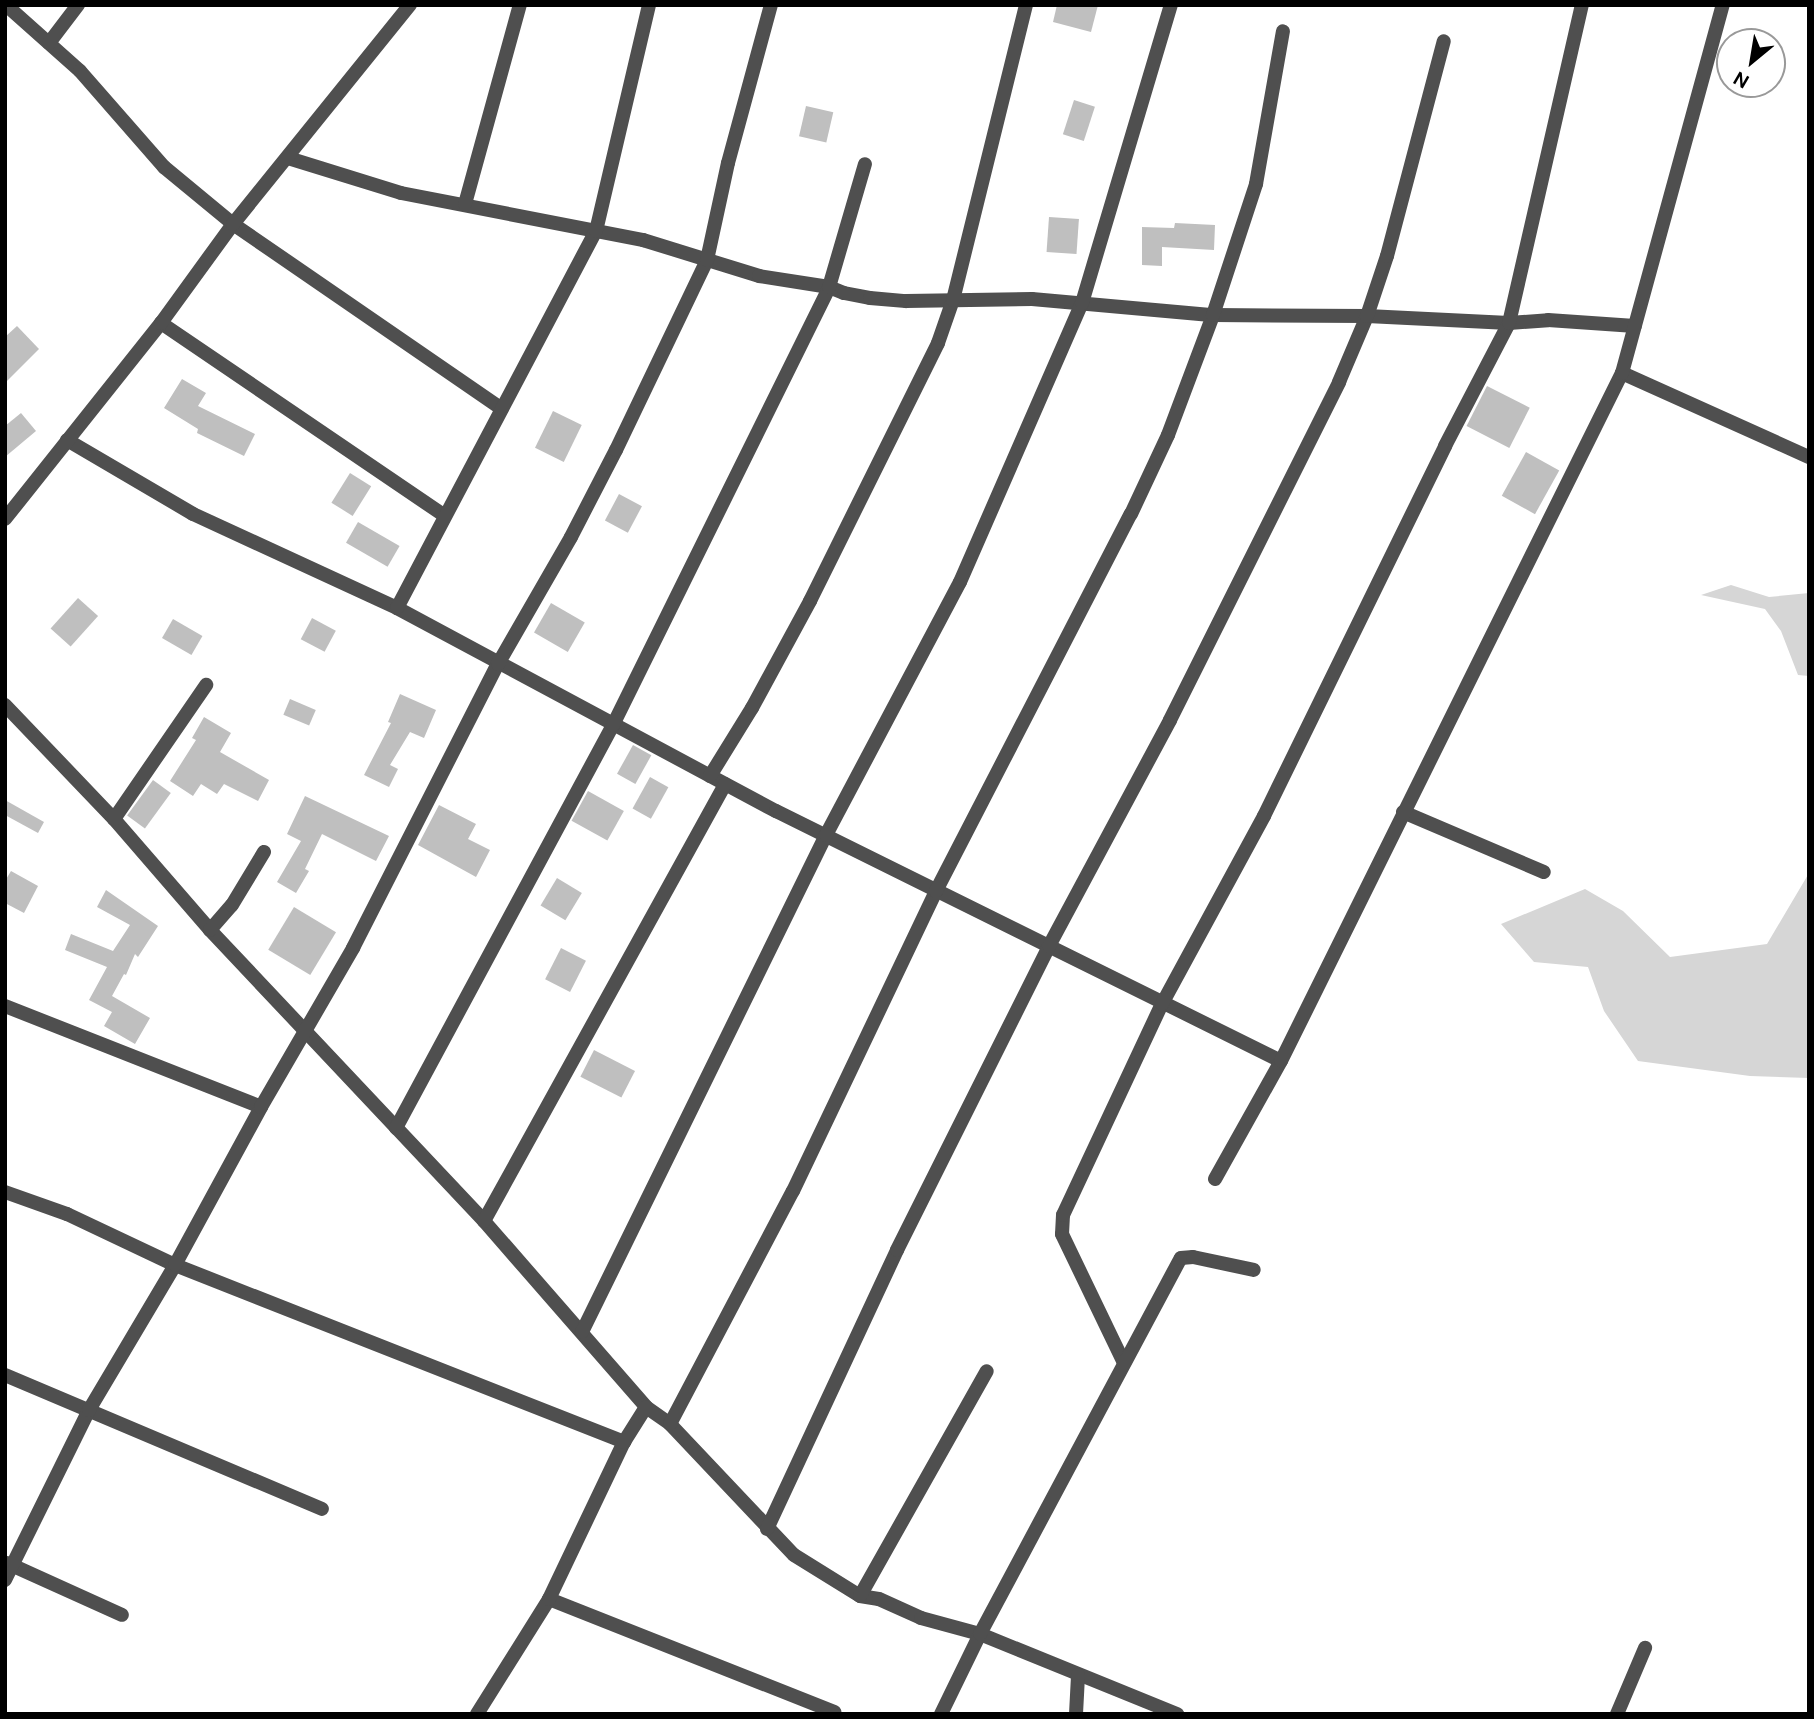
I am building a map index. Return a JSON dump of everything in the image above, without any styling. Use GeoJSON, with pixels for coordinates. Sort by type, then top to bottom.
{"type":"FeatureCollection","features":[{"type":"Feature","properties":{"kind":"street"},"geometry":{"type":"LineString","coordinates":[[6,5],[80,71],[164,167],[233,224],[502,409]]}},
{"type":"Feature","properties":{"kind":"street"},"geometry":{"type":"LineString","coordinates":[[49,43],[78,5]]}},
{"type":"Feature","properties":{"kind":"street"},"geometry":{"type":"LineString","coordinates":[[5,519],[161,323],[233,224],[410,5]]}},
{"type":"Feature","properties":{"kind":"street"},"geometry":{"type":"LineString","coordinates":[[465,204],[520,5]]}},
{"type":"Feature","properties":{"kind":"street"},"geometry":{"type":"LineString","coordinates":[[397,608],[596,231],[649,5]]}},
{"type":"Feature","properties":{"kind":"street"},"geometry":{"type":"LineString","coordinates":[[5,1580],[9,1563],[89,1410],[175,1265],[261,1107],[353,948],[498,664],[571,537],[707,260],[727,163],[771,5]]}},
{"type":"Feature","properties":{"kind":"street"},"geometry":{"type":"LineString","coordinates":[[710,776],[752,708],[816,589],[916,391],[953,300],[1026,5]]}},
{"type":"Feature","properties":{"kind":"street"},"geometry":{"type":"LineString","coordinates":[[582,1332],[826,835],[960,582],[1082,303],[1171,5]]}},
{"type":"Feature","properties":{"kind":"street"},"geometry":{"type":"LineString","coordinates":[[1124,1363],[1062,1234],[1063,1215],[1162,1004],[1264,816],[1445,446],[1509,323],[1582,5]]}},
{"type":"Feature","properties":{"kind":"street"},"geometry":{"type":"LineString","coordinates":[[1214,1179],[1281,1062],[1622,373],[1723,5]]}},
{"type":"Feature","properties":{"kind":"street"},"geometry":{"type":"LineString","coordinates":[[670,1424],[793,1191],[936,891],[1131,514],[1168,435],[1213,315],[1256,184],[1283,31]]}},
{"type":"Feature","properties":{"kind":"street"},"geometry":{"type":"LineString","coordinates":[[767,1529],[897,1250],[1049,946],[1176,708],[1339,382],[1367,316],[1387,256],[1444,41]]}},
{"type":"Feature","properties":{"kind":"street"},"geometry":{"type":"LineString","coordinates":[[288,159],[401,193],[643,240],[791,283],[829,287],[870,298],[1082,303],[1213,315],[1367,316],[1509,323],[1548,320],[1635,326]]}},
{"type":"Feature","properties":{"kind":"street"},"geometry":{"type":"LineString","coordinates":[[396,1128],[613,725],[829,287],[865,164]]}},
{"type":"Feature","properties":{"kind":"street"},"geometry":{"type":"LineString","coordinates":[[161,323],[445,516]]}},
{"type":"Feature","properties":{"kind":"street"},"geometry":{"type":"LineString","coordinates":[[1622,373],[1809,457]]}},
{"type":"Feature","properties":{"kind":"street"},"geometry":{"type":"LineString","coordinates":[[67,440],[193,514],[397,608],[725,784],[1281,1062]]}},
{"type":"Feature","properties":{"kind":"street"},"geometry":{"type":"LineString","coordinates":[[114,819],[206,685]]}},
{"type":"Feature","properties":{"kind":"street"},"geometry":{"type":"LineString","coordinates":[[5,705],[114,819],[210,930],[484,1222],[646,1407],[670,1424],[794,1555],[860,1596],[879,1600],[921,1618],[980,1634],[1177,1714]]}},
{"type":"Feature","properties":{"kind":"street"},"geometry":{"type":"LineString","coordinates":[[484,1222],[725,784]]}},
{"type":"Feature","properties":{"kind":"street"},"geometry":{"type":"LineString","coordinates":[[1403,812],[1544,872]]}},
{"type":"Feature","properties":{"kind":"street"},"geometry":{"type":"LineString","coordinates":[[210,930],[233,905],[264,852]]}},
{"type":"Feature","properties":{"kind":"street"},"geometry":{"type":"LineString","coordinates":[[5,1006],[261,1107]]}},
{"type":"Feature","properties":{"kind":"street"},"geometry":{"type":"LineString","coordinates":[[5,1192],[67,1214],[175,1265],[624,1442]]}},
{"type":"Feature","properties":{"kind":"street"},"geometry":{"type":"LineString","coordinates":[[941,1714],[980,1634],[1181,1258],[1194,1257],[1254,1270]]}},
{"type":"Feature","properties":{"kind":"street"},"geometry":{"type":"LineString","coordinates":[[860,1596],[987,1371]]}},
{"type":"Feature","properties":{"kind":"street"},"geometry":{"type":"LineString","coordinates":[[5,1375],[322,1509]]}},
{"type":"Feature","properties":{"kind":"street"},"geometry":{"type":"LineString","coordinates":[[477,1714],[549,1599],[624,1442],[646,1407]]}},
{"type":"Feature","properties":{"kind":"street"},"geometry":{"type":"LineString","coordinates":[[9,1563],[122,1615]]}},
{"type":"Feature","properties":{"kind":"street"},"geometry":{"type":"LineString","coordinates":[[549,1599],[834,1712]]}},
{"type":"Feature","properties":{"kind":"street"},"geometry":{"type":"LineString","coordinates":[[1617,1714],[1645,1648]]}},
{"type":"Feature","properties":{"kind":"street"},"geometry":{"type":"LineString","coordinates":[[1076,1714],[1078,1675]]}},
{"type":"Feature","properties":{"kind":"shaded area"},"geometry":{"type":"Polygon","coordinates":[[[1731,585],[1769,597],[1809,593],[1809,676],[1798,675],[1781,631],[1765,609],[1701,595],[1731,585]]]}},
{"type":"Feature","properties":{"kind":"shaded area"},"geometry":{"type":"Polygon","coordinates":[[[1809,873],[1809,1078],[1750,1076],[1638,1061],[1604,1011],[1588,967],[1534,962],[1501,924],[1585,889],[1623,911],[1670,957],[1767,944],[1809,873]]]}},
{"type":"Feature","properties":{"kind":"building"},"geometry":{"type":"Polygon","coordinates":[[[1057,5],[1098,5],[1091,32],[1053,22],[1057,5]]]}},
{"type":"Feature","properties":{"kind":"building"},"geometry":{"type":"Polygon","coordinates":[[[1074,100],[1095,107],[1084,141],[1063,134],[1074,100]]]}},
{"type":"Feature","properties":{"kind":"building"},"geometry":{"type":"Polygon","coordinates":[[[806,106],[833,112],[826,143],[799,136],[806,106]]]}},
{"type":"Feature","properties":{"kind":"building"},"geometry":{"type":"Polygon","coordinates":[[[1049,217],[1079,219],[1076,254],[1047,252],[1049,217]]]}},
{"type":"Feature","properties":{"kind":"building"},"geometry":{"type":"Polygon","coordinates":[[[1175,223],[1215,225],[1214,250],[1162,247],[1162,266],[1142,265],[1142,227],[1174,228],[1175,223]]]}},
{"type":"Feature","properties":{"kind":"building"},"geometry":{"type":"Polygon","coordinates":[[[17,326],[39,349],[5,383],[5,337],[17,326]]]}},
{"type":"Feature","properties":{"kind":"building"},"geometry":{"type":"Polygon","coordinates":[[[182,379],[206,393],[198,406],[255,434],[244,456],[197,433],[198,429],[164,408],[182,379]]]}},
{"type":"Feature","properties":{"kind":"building"},"geometry":{"type":"Polygon","coordinates":[[[1487,386],[1530,408],[1509,448],[1467,426],[1487,386]]]}},
{"type":"Feature","properties":{"kind":"building"},"geometry":{"type":"Polygon","coordinates":[[[553,411],[582,425],[564,462],[535,448],[553,411]]]}},
{"type":"Feature","properties":{"kind":"building"},"geometry":{"type":"Polygon","coordinates":[[[21,413],[36,431],[5,457],[5,426],[21,413]]]}},
{"type":"Feature","properties":{"kind":"building"},"geometry":{"type":"Polygon","coordinates":[[[1526,452],[1559,470],[1535,514],[1502,496],[1526,452]]]}},
{"type":"Feature","properties":{"kind":"building"},"geometry":{"type":"Polygon","coordinates":[[[350,473],[371,486],[353,516],[331,503],[350,473]]]}},
{"type":"Feature","properties":{"kind":"building"},"geometry":{"type":"Polygon","coordinates":[[[619,494],[642,506],[628,533],[605,520],[619,494]]]}},
{"type":"Feature","properties":{"kind":"building"},"geometry":{"type":"Polygon","coordinates":[[[358,522],[400,546],[388,567],[346,543],[358,522]]]}},
{"type":"Feature","properties":{"kind":"building"},"geometry":{"type":"Polygon","coordinates":[[[78,598],[98,616],[71,647],[51,628],[78,598]]]}},
{"type":"Feature","properties":{"kind":"building"},"geometry":{"type":"Polygon","coordinates":[[[551,603],[585,622],[568,652],[534,632],[551,603]]]}},
{"type":"Feature","properties":{"kind":"building"},"geometry":{"type":"Polygon","coordinates":[[[312,618],[336,631],[325,652],[301,639],[312,618]]]}},
{"type":"Feature","properties":{"kind":"building"},"geometry":{"type":"Polygon","coordinates":[[[173,619],[202,636],[191,655],[162,638],[173,619]]]}},
{"type":"Feature","properties":{"kind":"building"},"geometry":{"type":"Polygon","coordinates":[[[400,694],[436,710],[424,738],[410,732],[390,765],[398,769],[389,787],[364,775],[391,723],[388,722],[400,694]]]}},
{"type":"Feature","properties":{"kind":"building"},"geometry":{"type":"Polygon","coordinates":[[[290,699],[316,710],[309,726],[283,715],[290,699]]]}},
{"type":"Feature","properties":{"kind":"building"},"geometry":{"type":"Polygon","coordinates":[[[204,717],[231,733],[220,752],[269,780],[258,801],[224,784],[217,794],[201,784],[193,796],[170,781],[196,740],[192,738],[204,717]]]}},
{"type":"Feature","properties":{"kind":"building"},"geometry":{"type":"Polygon","coordinates":[[[633,745],[651,755],[635,784],[617,774],[633,745]]]}},
{"type":"Feature","properties":{"kind":"building"},"geometry":{"type":"Polygon","coordinates":[[[650,777],[668,787],[651,819],[633,808],[650,777]]]}},
{"type":"Feature","properties":{"kind":"building"},"geometry":{"type":"Polygon","coordinates":[[[153,780],[171,793],[145,829],[127,816],[153,780]]]}},
{"type":"Feature","properties":{"kind":"building"},"geometry":{"type":"Polygon","coordinates":[[[588,791],[624,811],[607,841],[572,821],[588,791]]]}},
{"type":"Feature","properties":{"kind":"building"},"geometry":{"type":"Polygon","coordinates":[[[305,796],[389,836],[376,861],[322,834],[305,869],[309,871],[296,893],[277,882],[301,841],[287,834],[305,796]]]}},
{"type":"Feature","properties":{"kind":"building"},"geometry":{"type":"Polygon","coordinates":[[[5,800],[44,822],[38,833],[5,815],[5,800]]]}},
{"type":"Feature","properties":{"kind":"building"},"geometry":{"type":"Polygon","coordinates":[[[439,805],[476,824],[468,839],[490,850],[476,877],[418,845],[439,805]]]}},
{"type":"Feature","properties":{"kind":"building"},"geometry":{"type":"Polygon","coordinates":[[[11,871],[38,886],[24,913],[5,903],[5,881],[11,871]]]}},
{"type":"Feature","properties":{"kind":"building"},"geometry":{"type":"Polygon","coordinates":[[[557,878],[582,893],[565,920],[541,905],[557,878]]]}},
{"type":"Feature","properties":{"kind":"building"},"geometry":{"type":"Polygon","coordinates":[[[106,890],[158,926],[138,957],[135,954],[126,975],[124,974],[112,996],[150,1018],[135,1044],[104,1026],[112,1012],[89,1000],[107,967],[65,950],[71,934],[113,951],[130,925],[97,907],[106,890]]]}},
{"type":"Feature","properties":{"kind":"building"},"geometry":{"type":"Polygon","coordinates":[[[294,907],[336,932],[310,975],[268,950],[294,907]]]}},
{"type":"Feature","properties":{"kind":"building"},"geometry":{"type":"Polygon","coordinates":[[[561,948],[586,961],[570,992],[545,979],[561,948]]]}},
{"type":"Feature","properties":{"kind":"building"},"geometry":{"type":"Polygon","coordinates":[[[594,1050],[635,1071],[621,1098],[580,1077],[594,1050]]]}}]}
